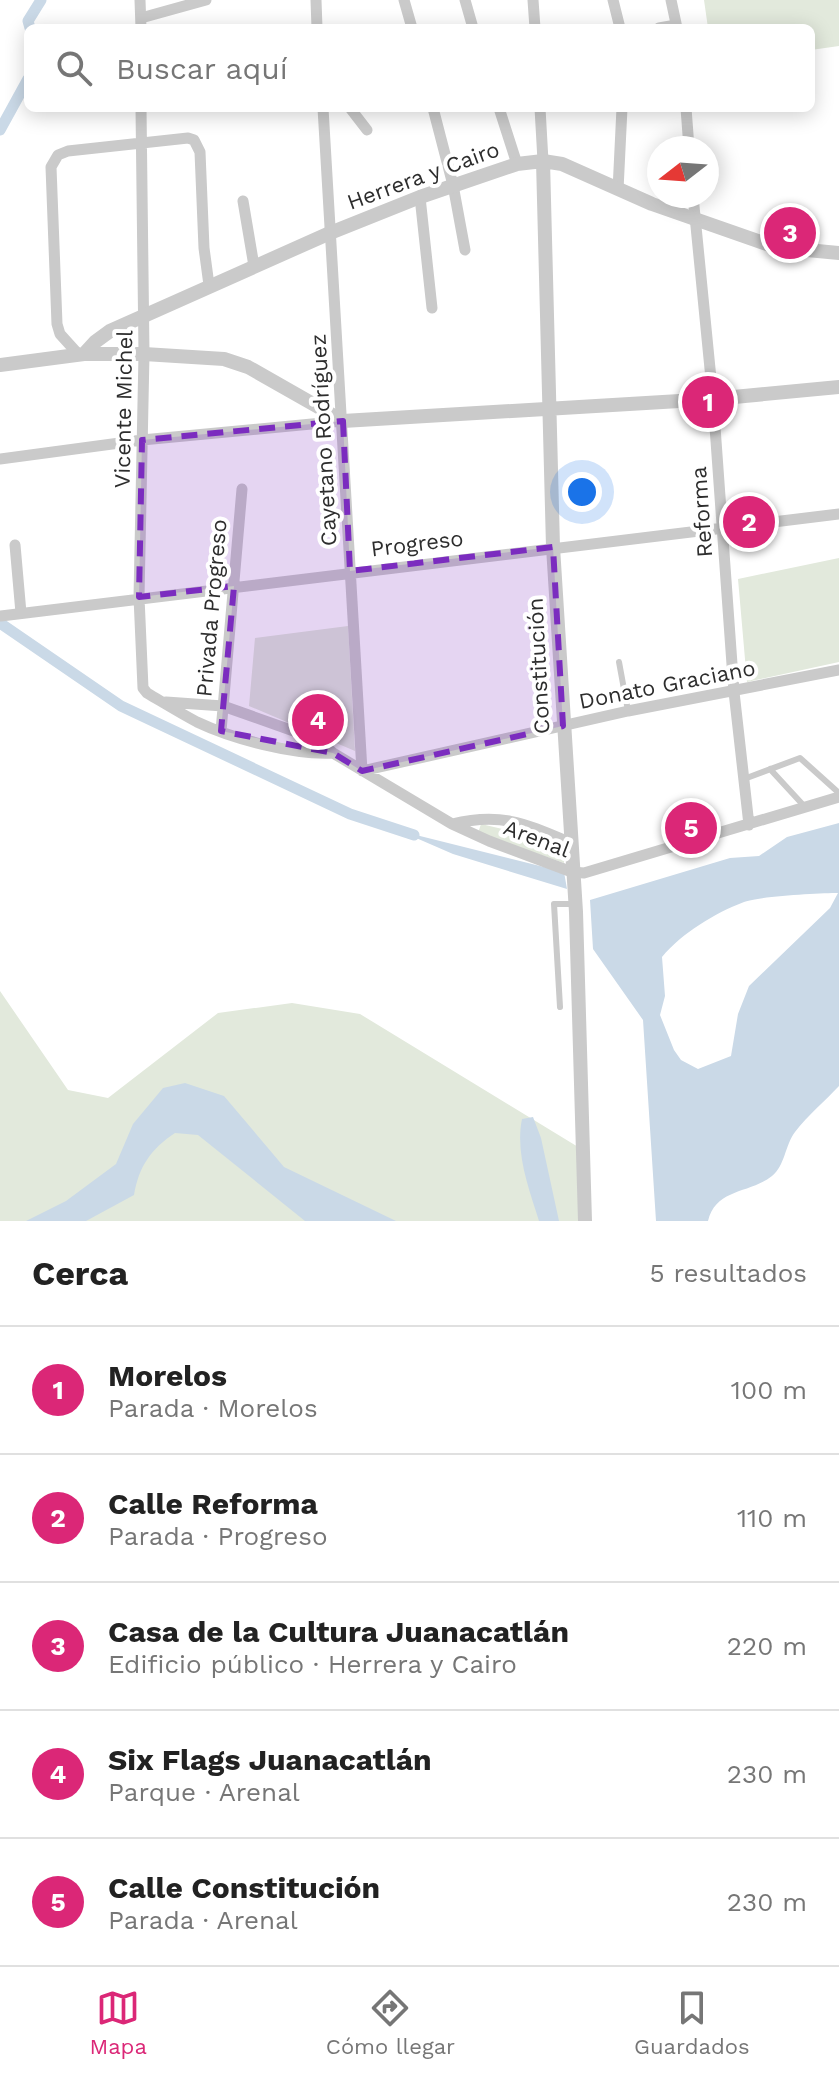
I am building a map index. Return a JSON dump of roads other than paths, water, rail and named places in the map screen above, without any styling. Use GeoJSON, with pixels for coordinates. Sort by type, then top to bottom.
{"type":"FeatureCollection","features":[{"type":"Feature","properties":{"kind":"street"},"geometry":{"type":"LineString","coordinates":[[140,0],[141,23],[206,0]]}},
{"type":"Feature","properties":{"kind":"street"},"geometry":{"type":"LineString","coordinates":[[316,0],[317,24]]}},
{"type":"Feature","properties":{"kind":"street"},"geometry":{"type":"LineString","coordinates":[[404,0],[411,24]]}},
{"type":"Feature","properties":{"kind":"street"},"geometry":{"type":"LineString","coordinates":[[465,0],[472,24]]}},
{"type":"Feature","properties":{"kind":"street"},"geometry":{"type":"LineString","coordinates":[[533,0],[535,24]]}},
{"type":"Feature","properties":{"kind":"street"},"geometry":{"type":"LineString","coordinates":[[613,0],[619,24]]}},
{"type":"Feature","properties":{"kind":"street"},"geometry":{"type":"LineString","coordinates":[[671,0],[676,24]]}},
{"type":"Feature","properties":{"kind":"street","name":"Vicente Michel"},"geometry":{"type":"LineString","coordinates":[[141,112],[144,315],[139,597],[141,681],[147,693],[161,701]]}},
{"type":"Feature","properties":{"kind":"street","name":"Cayetano Rodríguez"},"geometry":{"type":"LineString","coordinates":[[323,112],[362,771]]}},
{"type":"Feature","properties":{"kind":"street"},"geometry":{"type":"LineString","coordinates":[[353,112],[367,130]]}},
{"type":"Feature","properties":{"kind":"street"},"geometry":{"type":"LineString","coordinates":[[434,112],[453,185],[465,250]]}},
{"type":"Feature","properties":{"kind":"street"},"geometry":{"type":"LineString","coordinates":[[500,112],[517,164]]}},
{"type":"Feature","properties":{"kind":"street","name":"Constitución"},"geometry":{"type":"LineString","coordinates":[[540,112],[553,547],[575,904],[585,1221]]}},
{"type":"Feature","properties":{"kind":"street"},"geometry":{"type":"LineString","coordinates":[[618,190],[622,112]]}},
{"type":"Feature","properties":{"kind":"street"},"geometry":{"type":"LineString","coordinates":[[686,112],[688,136]]}},
{"type":"Feature","properties":{"kind":"street"},"geometry":{"type":"LineString","coordinates":[[82,355],[60,334],[57,324],[51,167],[58,155],[68,151],[188,138],[199,145],[209,285]]}},
{"type":"Feature","properties":{"kind":"street","name":"Herrera y Cairo"},"geometry":{"type":"LineString","coordinates":[[82,355],[110,331],[209,285],[420,197],[517,164],[543,161],[562,164],[618,190],[775,247],[839,253]]}},
{"type":"Feature","properties":{"kind":"street"},"geometry":{"type":"LineString","coordinates":[[420,197],[432,308]]}},
{"type":"Feature","properties":{"kind":"street"},"geometry":{"type":"LineString","coordinates":[[243,201],[254,266]]}},
{"type":"Feature","properties":{"kind":"street","name":"Reforma"},"geometry":{"type":"LineString","coordinates":[[694,208],[713,399],[734,692],[749,825]]}},
{"type":"Feature","properties":{"kind":"street"},"geometry":{"type":"LineString","coordinates":[[0,365],[82,355],[144,354],[224,359],[248,367],[343,421]]}},
{"type":"Feature","properties":{"kind":"street"},"geometry":{"type":"LineString","coordinates":[[0,459],[142,440],[343,421],[713,399],[839,387]]}},
{"type":"Feature","properties":{"kind":"street","name":"Privada Progreso"},"geometry":{"type":"LineString","coordinates":[[221,731],[242,489]]}},
{"type":"Feature","properties":{"kind":"street","name":"Progreso"},"geometry":{"type":"LineString","coordinates":[[1,616],[350,571],[839,514]]}},
{"type":"Feature","properties":{"kind":"street"},"geometry":{"type":"LineString","coordinates":[[15,545],[21,613]]}},
{"type":"Feature","properties":{"kind":"street","name":"Donato Graciano"},"geometry":{"type":"LineString","coordinates":[[362,771],[628,711],[839,670]]}},
{"type":"Feature","properties":{"kind":"street","name":"Arenal"},"geometry":{"type":"LineString","coordinates":[[161,701],[195,721],[221,731],[312,754],[333,753]]}},
{"type":"Feature","properties":{"kind":"street","name":"Arenal"},"geometry":{"type":"LineString","coordinates":[[161,701],[223,706],[319,740],[333,753],[452,824],[572,872],[596,871],[839,795]]}},
{"type":"Feature","properties":{"kind":"street","name":"Arenal"},"geometry":{"type":"LineString","coordinates":[[452,824],[495,817],[532,826],[571,843]]}},
{"type":"Feature","properties":{"kind":"lane"},"geometry":{"type":"LineString","coordinates":[[619,662],[628,711]]}},
{"type":"Feature","properties":{"kind":"lane"},"geometry":{"type":"LineString","coordinates":[[744,779],[800,758],[839,795]]}},
{"type":"Feature","properties":{"kind":"lane"},"geometry":{"type":"LineString","coordinates":[[770,769],[805,807]]}},
{"type":"Feature","properties":{"kind":"lane"},"geometry":{"type":"LineString","coordinates":[[560,1007],[554,904],[575,904]]}},
{"type":"Feature","properties":{"kind":"water"},"geometry":{"type":"Polygon","coordinates":[[[839,823],[839,1086],[795,1132],[780,1167],[772,1176],[726,1197],[712,1210],[708,1221],[656,1221],[643,1020],[593,949],[590,900],[730,858],[759,856],[787,837],[839,823]],[[838,893],[752,900],[711,918],[670,948],[662,957],[665,996],[660,1015],[681,1060],[698,1069],[731,1056],[738,1014],[749,986],[830,908],[838,893]]]}},
{"type":"Feature","properties":{"kind":"water"},"geometry":{"type":"Polygon","coordinates":[[[400,831],[564,872],[567,889],[453,854],[400,831]]]}},
{"type":"Feature","properties":{"kind":"water"},"geometry":{"type":"Polygon","coordinates":[[[185,1083],[224,1096],[284,1167],[396,1221],[305,1221],[198,1135],[175,1133],[147,1159],[134,1195],[86,1221],[26,1221],[66,1201],[116,1164],[133,1124],[163,1088],[185,1083]]]}},
{"type":"Feature","properties":{"kind":"water"},"geometry":{"type":"Polygon","coordinates":[[[533,1117],[541,1138],[559,1221],[539,1221],[524,1171],[520,1145],[522,1119],[533,1117]]]}},
{"type":"Feature","properties":{"kind":"waterway"},"geometry":{"type":"LineString","coordinates":[[29,24],[41,0]]}},
{"type":"Feature","properties":{"kind":"waterway"},"geometry":{"type":"LineString","coordinates":[[0,130],[24,86]]}},
{"type":"Feature","properties":{"kind":"waterway"},"geometry":{"type":"LineString","coordinates":[[0,623],[121,706],[350,814],[414,835]]}},
{"type":"Feature","properties":{"kind":"place","name":"Casa de la Cultura Juanacatlán"},"geometry":{"type":"Point","coordinates":[790,233]}},
{"type":"Feature","properties":{"kind":"place","name":"Morelos"},"geometry":{"type":"Point","coordinates":[708,402]}},
{"type":"Feature","properties":{"kind":"place","name":"Calle Reforma"},"geometry":{"type":"Point","coordinates":[749,522]}},
{"type":"Feature","properties":{"kind":"place","name":"Six Flags Juanacatlán"},"geometry":{"type":"Point","coordinates":[318,720]}},
{"type":"Feature","properties":{"kind":"place","name":"Calle Constitución"},"geometry":{"type":"Point","coordinates":[691,828]}}]}
